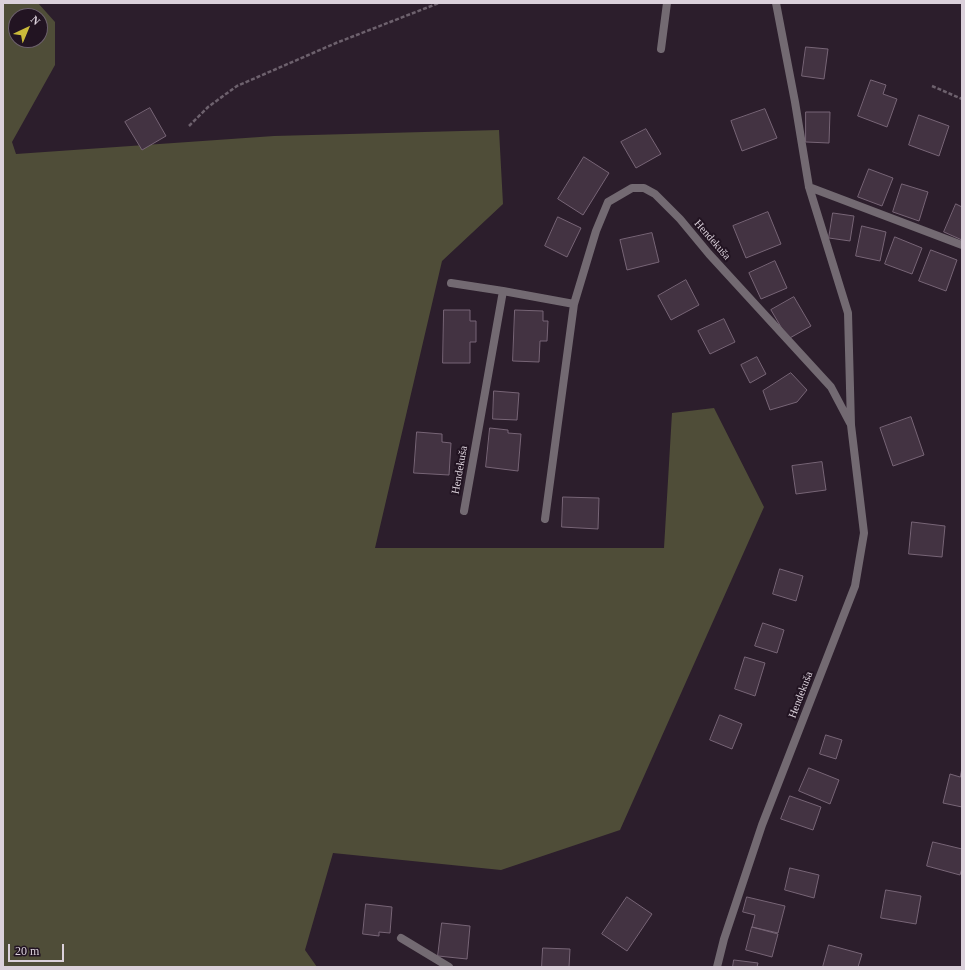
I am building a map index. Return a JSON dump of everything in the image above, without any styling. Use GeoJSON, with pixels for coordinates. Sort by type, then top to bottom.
{"type":"FeatureCollection","features":[{"type":"Feature","properties":{"kind":"street"},"geometry":{"type":"LineString","coordinates":[[661,49],[667,3]]}},
{"type":"Feature","properties":{"kind":"street","name":"Hendekuša"},"geometry":{"type":"LineString","coordinates":[[717,967],[724,939],[762,825],[855,586],[864,533],[851,425],[848,313],[809,187],[795,102],[776,3]]}},
{"type":"Feature","properties":{"kind":"street"},"geometry":{"type":"LineString","coordinates":[[809,187],[962,245]]}},
{"type":"Feature","properties":{"kind":"street","name":"Hendekuša"},"geometry":{"type":"LineString","coordinates":[[544,519],[574,304],[596,231],[608,202],[632,188],[644,188],[655,194],[680,219],[709,254],[831,387],[851,425]]}},
{"type":"Feature","properties":{"kind":"street"},"geometry":{"type":"LineString","coordinates":[[451,283],[574,304]]}},
{"type":"Feature","properties":{"kind":"street","name":"Hendekuša"},"geometry":{"type":"LineString","coordinates":[[464,511],[503,291]]}},
{"type":"Feature","properties":{"kind":"street"},"geometry":{"type":"LineString","coordinates":[[401,938],[449,967]]}},
{"type":"Feature","properties":{"kind":"path"},"geometry":{"type":"LineString","coordinates":[[189,126],[208,107],[237,86],[336,43],[439,3]]}},
{"type":"Feature","properties":{"kind":"path"},"geometry":{"type":"LineString","coordinates":[[932,86],[962,99]]}},
{"type":"Feature","properties":{"kind":"shaded area"},"geometry":{"type":"Polygon","coordinates":[[[3,3],[38,3],[42,8],[8,8],[8,48],[48,48],[48,14],[55,22],[55,65],[12,142],[16,154],[274,136],[499,130],[503,204],[442,261],[375,548],[664,548],[672,413],[714,408],[764,507],[620,830],[501,870],[333,853],[305,950],[317,967],[3,967],[3,3]]]}},
{"type":"Feature","properties":{"kind":"building"},"geometry":{"type":"Polygon","coordinates":[[[806,47],[828,49],[824,79],[802,76],[806,47]]]}},
{"type":"Feature","properties":{"kind":"building"},"geometry":{"type":"Polygon","coordinates":[[[871,80],[886,85],[883,94],[897,99],[887,127],[858,116],[871,80]]]}},
{"type":"Feature","properties":{"kind":"building"},"geometry":{"type":"Polygon","coordinates":[[[150,108],[166,136],[142,150],[125,122],[150,108]]]}},
{"type":"Feature","properties":{"kind":"building"},"geometry":{"type":"Polygon","coordinates":[[[765,109],[777,138],[742,151],[731,121],[765,109]]]}},
{"type":"Feature","properties":{"kind":"building"},"geometry":{"type":"Polygon","coordinates":[[[806,112],[830,112],[829,143],[806,142],[806,112]]]}},
{"type":"Feature","properties":{"kind":"building"},"geometry":{"type":"Polygon","coordinates":[[[919,115],[949,126],[939,156],[909,145],[919,115]]]}},
{"type":"Feature","properties":{"kind":"building"},"geometry":{"type":"Polygon","coordinates":[[[646,129],[661,154],[636,168],[621,142],[646,129]]]}},
{"type":"Feature","properties":{"kind":"building"},"geometry":{"type":"Polygon","coordinates":[[[584,157],[609,173],[583,215],[558,199],[584,157]]]}},
{"type":"Feature","properties":{"kind":"building"},"geometry":{"type":"Polygon","coordinates":[[[869,169],[893,178],[882,206],[858,197],[869,169]]]}},
{"type":"Feature","properties":{"kind":"building"},"geometry":{"type":"Polygon","coordinates":[[[902,184],[928,192],[919,221],[893,212],[902,184]]]}},
{"type":"Feature","properties":{"kind":"building"},"geometry":{"type":"Polygon","coordinates":[[[956,204],[962,207],[962,240],[944,232],[956,204]]]}},
{"type":"Feature","properties":{"kind":"building"},"geometry":{"type":"Polygon","coordinates":[[[768,212],[781,244],[746,258],[733,226],[768,212]]]}},
{"type":"Feature","properties":{"kind":"building"},"geometry":{"type":"Polygon","coordinates":[[[833,213],[854,216],[850,241],[829,238],[833,213]]]}},
{"type":"Feature","properties":{"kind":"building"},"geometry":{"type":"Polygon","coordinates":[[[558,217],[581,228],[567,257],[545,246],[558,217]]]}},
{"type":"Feature","properties":{"kind":"building"},"geometry":{"type":"Polygon","coordinates":[[[862,226],[886,232],[880,261],[856,256],[862,226]]]}},
{"type":"Feature","properties":{"kind":"building"},"geometry":{"type":"Polygon","coordinates":[[[652,233],[659,262],[627,270],[620,240],[652,233]]]}},
{"type":"Feature","properties":{"kind":"building"},"geometry":{"type":"Polygon","coordinates":[[[895,237],[922,248],[912,274],[885,264],[895,237]]]}},
{"type":"Feature","properties":{"kind":"building"},"geometry":{"type":"Polygon","coordinates":[[[931,250],[957,260],[946,291],[919,281],[931,250]]]}},
{"type":"Feature","properties":{"kind":"building"},"geometry":{"type":"Polygon","coordinates":[[[775,261],[787,288],[761,299],[749,273],[775,261]]]}},
{"type":"Feature","properties":{"kind":"building"},"geometry":{"type":"Polygon","coordinates":[[[686,280],[699,305],[671,320],[658,296],[686,280]]]}},
{"type":"Feature","properties":{"kind":"building"},"geometry":{"type":"Polygon","coordinates":[[[794,297],[811,326],[788,339],[771,310],[794,297]]]}},
{"type":"Feature","properties":{"kind":"building"},"geometry":{"type":"Polygon","coordinates":[[[444,310],[470,310],[470,321],[476,321],[476,342],[470,342],[470,363],[443,363],[444,310]]]}},
{"type":"Feature","properties":{"kind":"building"},"geometry":{"type":"Polygon","coordinates":[[[515,310],[543,311],[543,321],[548,321],[547,341],[540,341],[539,362],[513,361],[515,310]]]}},
{"type":"Feature","properties":{"kind":"building"},"geometry":{"type":"Polygon","coordinates":[[[724,319],[735,342],[710,354],[698,331],[724,319]]]}},
{"type":"Feature","properties":{"kind":"building"},"geometry":{"type":"Polygon","coordinates":[[[757,357],[766,374],[750,383],[741,365],[757,357]]]}},
{"type":"Feature","properties":{"kind":"building"},"geometry":{"type":"Polygon","coordinates":[[[791,373],[807,390],[797,402],[770,410],[763,391],[791,373]]]}},
{"type":"Feature","properties":{"kind":"building"},"geometry":{"type":"Polygon","coordinates":[[[494,391],[519,393],[517,420],[493,419],[494,391]]]}},
{"type":"Feature","properties":{"kind":"building"},"geometry":{"type":"Polygon","coordinates":[[[911,417],[924,455],[893,466],[880,428],[911,417]]]}},
{"type":"Feature","properties":{"kind":"building"},"geometry":{"type":"Polygon","coordinates":[[[490,428],[508,430],[508,433],[521,434],[518,471],[486,467],[490,428]]]}},
{"type":"Feature","properties":{"kind":"building"},"geometry":{"type":"Polygon","coordinates":[[[417,432],[442,434],[442,442],[451,443],[449,475],[414,473],[417,432]]]}},
{"type":"Feature","properties":{"kind":"building"},"geometry":{"type":"Polygon","coordinates":[[[822,462],[826,490],[796,494],[792,466],[822,462]]]}},
{"type":"Feature","properties":{"kind":"building"},"geometry":{"type":"Polygon","coordinates":[[[563,497],[599,498],[598,529],[562,527],[563,497]]]}},
{"type":"Feature","properties":{"kind":"building"},"geometry":{"type":"Polygon","coordinates":[[[912,522],[945,526],[942,557],[909,554],[912,522]]]}},
{"type":"Feature","properties":{"kind":"building"},"geometry":{"type":"Polygon","coordinates":[[[780,569],[803,576],[796,601],[773,594],[780,569]]]}},
{"type":"Feature","properties":{"kind":"building"},"geometry":{"type":"Polygon","coordinates":[[[763,623],[784,630],[777,653],[755,646],[763,623]]]}},
{"type":"Feature","properties":{"kind":"building"},"geometry":{"type":"Polygon","coordinates":[[[745,657],[765,663],[755,696],[735,689],[745,657]]]}},
{"type":"Feature","properties":{"kind":"building"},"geometry":{"type":"Polygon","coordinates":[[[720,715],[742,724],[732,749],[710,740],[720,715]]]}},
{"type":"Feature","properties":{"kind":"building"},"geometry":{"type":"Polygon","coordinates":[[[826,735],[842,740],[836,759],[820,754],[826,735]]]}},
{"type":"Feature","properties":{"kind":"building"},"geometry":{"type":"Polygon","coordinates":[[[809,768],[839,780],[830,804],[799,791],[809,768]]]}},
{"type":"Feature","properties":{"kind":"building"},"geometry":{"type":"Polygon","coordinates":[[[962,768],[962,807],[943,803],[950,774],[960,777],[962,768]]]}},
{"type":"Feature","properties":{"kind":"building"},"geometry":{"type":"Polygon","coordinates":[[[790,796],[821,807],[813,830],[781,819],[790,796]]]}},
{"type":"Feature","properties":{"kind":"building"},"geometry":{"type":"Polygon","coordinates":[[[933,842],[962,849],[962,868],[960,875],[927,866],[933,842]]]}},
{"type":"Feature","properties":{"kind":"building"},"geometry":{"type":"Polygon","coordinates":[[[790,868],[819,875],[814,898],[785,890],[790,868]]]}},
{"type":"Feature","properties":{"kind":"building"},"geometry":{"type":"Polygon","coordinates":[[[886,890],[921,896],[916,924],[881,918],[886,890]]]}},
{"type":"Feature","properties":{"kind":"building"},"geometry":{"type":"Polygon","coordinates":[[[627,897],[652,914],[627,951],[602,934],[627,897]]]}},
{"type":"Feature","properties":{"kind":"building"},"geometry":{"type":"Polygon","coordinates":[[[747,897],[785,906],[778,933],[752,927],[755,915],[743,912],[747,897]]]}},
{"type":"Feature","properties":{"kind":"building"},"geometry":{"type":"Polygon","coordinates":[[[366,904],[392,907],[390,933],[379,932],[379,936],[363,934],[366,904]]]}},
{"type":"Feature","properties":{"kind":"building"},"geometry":{"type":"Polygon","coordinates":[[[442,923],[470,926],[467,959],[438,956],[442,923]]]}},
{"type":"Feature","properties":{"kind":"building"},"geometry":{"type":"Polygon","coordinates":[[[752,927],[778,934],[772,957],[746,950],[752,927]]]}},
{"type":"Feature","properties":{"kind":"building"},"geometry":{"type":"Polygon","coordinates":[[[829,945],[862,954],[858,967],[823,967],[829,945]]]}},
{"type":"Feature","properties":{"kind":"building"},"geometry":{"type":"Polygon","coordinates":[[[543,948],[570,949],[569,967],[542,967],[543,948]]]}},
{"type":"Feature","properties":{"kind":"building"},"geometry":{"type":"Polygon","coordinates":[[[734,960],[758,963],[757,967],[733,967],[734,960]]]}}]}
